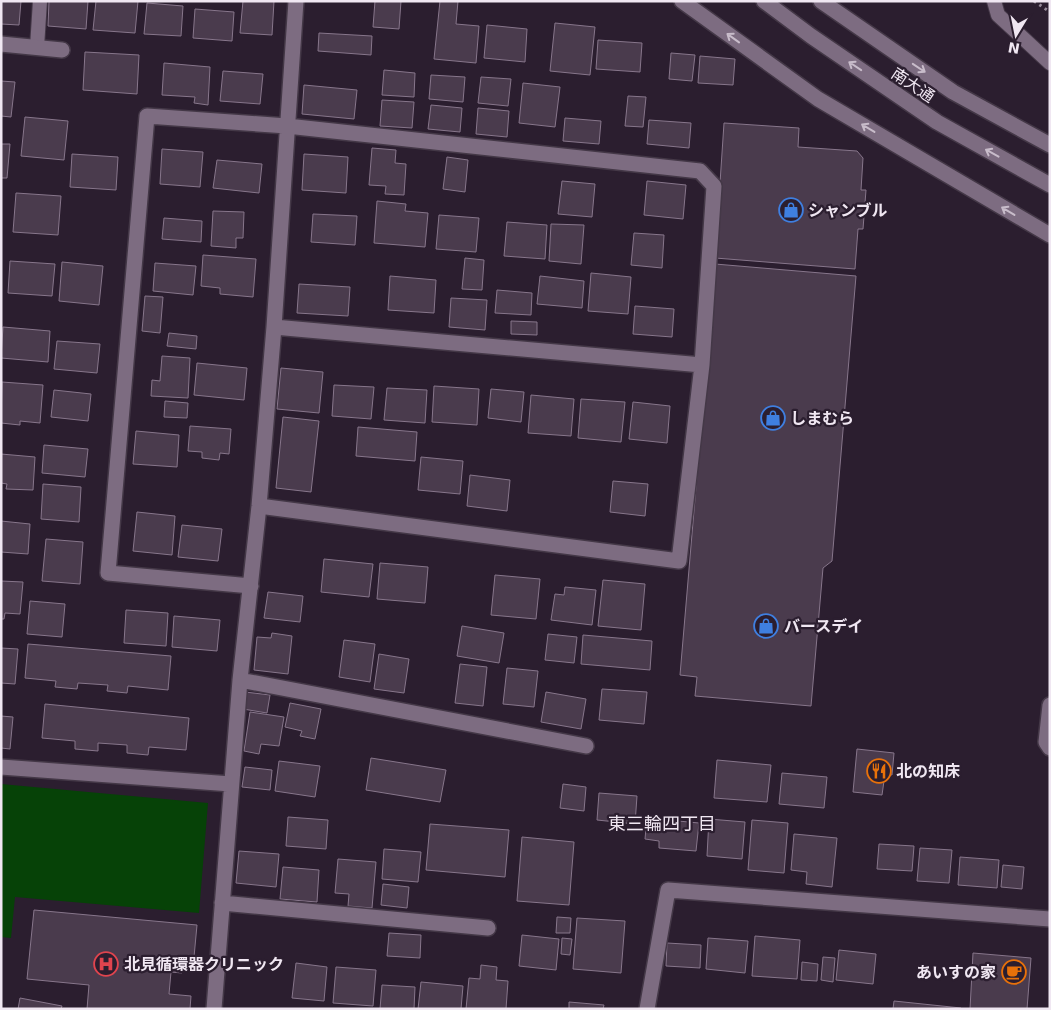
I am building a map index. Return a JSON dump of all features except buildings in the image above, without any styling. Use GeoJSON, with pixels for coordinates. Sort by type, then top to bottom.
{"type":"FeatureCollection","features":[{"type":"Feature","properties":{"kind":"street"},"geometry":{"type":"LineString","coordinates":[[214,1009],[240,680],[259,506],[274,327],[296,1]]}},
{"type":"Feature","properties":{"kind":"street"},"geometry":{"type":"LineString","coordinates":[[682,1],[818,99],[1050,235]]}},
{"type":"Feature","properties":{"kind":"street","name":"南大通"},"geometry":{"type":"LineString","coordinates":[[764,1],[811,36],[937,122],[1050,185]]}},
{"type":"Feature","properties":{"kind":"street","name":"南大通"},"geometry":{"type":"LineString","coordinates":[[821,1],[954,92],[1050,145]]}},
{"type":"Feature","properties":{"kind":"street"},"geometry":{"type":"LineString","coordinates":[[1,44],[62,50]]}},
{"type":"Feature","properties":{"kind":"street"},"geometry":{"type":"LineString","coordinates":[[251,586],[108,573],[146,116],[287,126],[700,171],[714,186],[702,365],[679,561],[259,506]]}},
{"type":"Feature","properties":{"kind":"street"},"geometry":{"type":"LineString","coordinates":[[274,327],[702,365]]}},
{"type":"Feature","properties":{"kind":"street"},"geometry":{"type":"LineString","coordinates":[[240,680],[586,746]]}},
{"type":"Feature","properties":{"kind":"street"},"geometry":{"type":"LineString","coordinates":[[1050,705],[1046,742],[1050,748]]}},
{"type":"Feature","properties":{"kind":"street"},"geometry":{"type":"LineString","coordinates":[[1,767],[231,784]]}},
{"type":"Feature","properties":{"kind":"street"},"geometry":{"type":"LineString","coordinates":[[647,1009],[668,890],[1050,919]]}},
{"type":"Feature","properties":{"kind":"street"},"geometry":{"type":"LineString","coordinates":[[222,903],[488,928]]}},
{"type":"Feature","properties":{"kind":"lane"},"geometry":{"type":"LineString","coordinates":[[37,47],[40,1]]}},
{"type":"Feature","properties":{"kind":"lane"},"geometry":{"type":"LineString","coordinates":[[994,1],[998,15],[1050,63]]}},
{"type":"Feature","properties":{"kind":"path"},"geometry":{"type":"LineString","coordinates":[[1034,1],[1050,12]]}},
{"type":"Feature","properties":{"kind":"green space"},"geometry":{"type":"Polygon","coordinates":[[[1,784],[208,803],[199,913],[15,897],[11,938],[1,937],[1,784]]]}},
{"type":"Feature","properties":{"kind":"place","name":"シャンブル"},"geometry":{"type":"Point","coordinates":[791,210]}},
{"type":"Feature","properties":{"kind":"place","name":"しまむら"},"geometry":{"type":"Point","coordinates":[773,418]}},
{"type":"Feature","properties":{"kind":"place","name":"バースデイ"},"geometry":{"type":"Point","coordinates":[766,626]}},
{"type":"Feature","properties":{"kind":"place","name":"北の知床"},"geometry":{"type":"Point","coordinates":[879,771]}},
{"type":"Feature","properties":{"kind":"place","name":"北見循環器クリニック"},"geometry":{"type":"Point","coordinates":[106,964]}},
{"type":"Feature","properties":{"kind":"place","name":"あいすの家"},"geometry":{"type":"Point","coordinates":[1014,972]}},
{"type":"Feature","properties":{"kind":"district","name":"東三輪四丁目"},"geometry":{"type":"Point","coordinates":[662,823]}}]}
